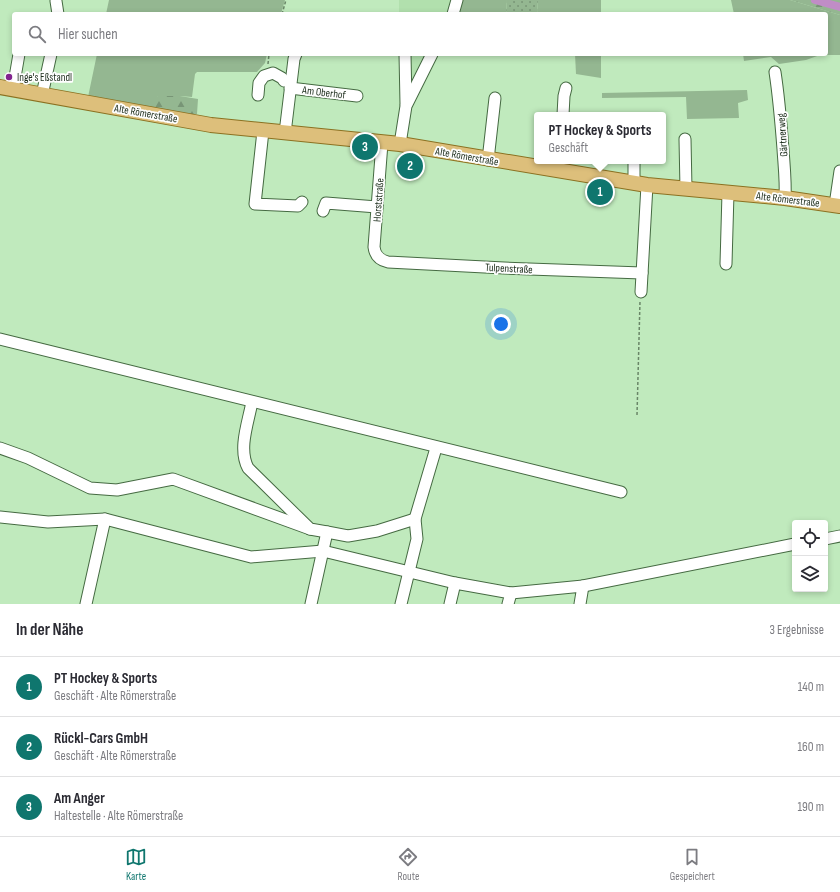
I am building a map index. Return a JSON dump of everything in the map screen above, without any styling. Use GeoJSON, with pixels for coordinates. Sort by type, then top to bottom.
{"type":"FeatureCollection","features":[{"type":"Feature","properties":{"kind":"main road","name":"Alte Römerstraße"},"geometry":{"type":"LineString","coordinates":[[6,88],[211,125],[400,144],[488,160],[534,164]]}},
{"type":"Feature","properties":{"kind":"main road","name":"Alte Römerstraße"},"geometry":{"type":"LineString","coordinates":[[537,164],[561,166],[641,184],[785,198],[838,205]]}},
{"type":"Feature","properties":{"kind":"street"},"geometry":{"type":"LineString","coordinates":[[454,12],[457,0]]}},
{"type":"Feature","properties":{"kind":"street"},"geometry":{"type":"LineString","coordinates":[[56,1],[58,12]]}},
{"type":"Feature","properties":{"kind":"street"},"geometry":{"type":"LineString","coordinates":[[6,88],[18,56]]}},
{"type":"Feature","properties":{"kind":"street"},"geometry":{"type":"LineString","coordinates":[[42,95],[51,56]]}},
{"type":"Feature","properties":{"kind":"street","name":"Am Oberhof"},"geometry":{"type":"LineString","coordinates":[[285,133],[287,85],[295,56]]}},
{"type":"Feature","properties":{"kind":"street"},"geometry":{"type":"LineString","coordinates":[[400,144],[406,106],[403,56]]}},
{"type":"Feature","properties":{"kind":"street"},"geometry":{"type":"LineString","coordinates":[[406,106],[431,56]]}},
{"type":"Feature","properties":{"kind":"street","name":"Gärtnerweg"},"geometry":{"type":"LineString","coordinates":[[775,72],[786,186],[785,198]]}},
{"type":"Feature","properties":{"kind":"street"},"geometry":{"type":"LineString","coordinates":[[258,95],[259,83],[264,76],[273,73],[277,74],[287,85]]}},
{"type":"Feature","properties":{"kind":"street","name":"Am Oberhof"},"geometry":{"type":"LineString","coordinates":[[287,85],[357,96]]}},
{"type":"Feature","properties":{"kind":"street"},"geometry":{"type":"LineString","coordinates":[[563,112],[566,88]]}},
{"type":"Feature","properties":{"kind":"street"},"geometry":{"type":"LineString","coordinates":[[488,160],[495,98]]}},
{"type":"Feature","properties":{"kind":"street"},"geometry":{"type":"LineString","coordinates":[[263,131],[250,203],[298,206],[302,202]]}},
{"type":"Feature","properties":{"kind":"street"},"geometry":{"type":"LineString","coordinates":[[685,139],[686,189]]}},
{"type":"Feature","properties":{"kind":"street","name":"Horststraße"},"geometry":{"type":"LineString","coordinates":[[378,257],[374,247],[382,143]]}},
{"type":"Feature","properties":{"kind":"street"},"geometry":{"type":"LineString","coordinates":[[635,164],[641,184],[641,292]]}},
{"type":"Feature","properties":{"kind":"street"},"geometry":{"type":"LineString","coordinates":[[838,205],[840,171]]}},
{"type":"Feature","properties":{"kind":"street"},"geometry":{"type":"LineString","coordinates":[[726,264],[728,193]]}},
{"type":"Feature","properties":{"kind":"street"},"geometry":{"type":"LineString","coordinates":[[323,211],[326,203],[378,207]]}},
{"type":"Feature","properties":{"kind":"street","name":"Tulpenstraße"},"geometry":{"type":"LineString","coordinates":[[378,257],[384,261],[395,262],[642,273]]}},
{"type":"Feature","properties":{"kind":"street"},"geometry":{"type":"LineString","coordinates":[[0,338],[436,448],[621,492]]}},
{"type":"Feature","properties":{"kind":"street"},"geometry":{"type":"LineString","coordinates":[[252,402],[244,439],[244,461],[248,468],[310,529]]}},
{"type":"Feature","properties":{"kind":"street"},"geometry":{"type":"LineString","coordinates":[[0,448],[28,458],[90,488],[117,490],[173,479],[310,529],[348,536],[377,530],[415,519]]}},
{"type":"Feature","properties":{"kind":"street"},"geometry":{"type":"LineString","coordinates":[[401,604],[417,539],[415,519],[436,448]]}},
{"type":"Feature","properties":{"kind":"street"},"geometry":{"type":"LineString","coordinates":[[0,517],[48,522],[105,519],[251,557],[323,551],[455,583],[511,593],[583,586],[792,545]]}},
{"type":"Feature","properties":{"kind":"street"},"geometry":{"type":"LineString","coordinates":[[86,604],[105,519]]}},
{"type":"Feature","properties":{"kind":"street"},"geometry":{"type":"LineString","coordinates":[[311,604],[327,532]]}},
{"type":"Feature","properties":{"kind":"street"},"geometry":{"type":"LineString","coordinates":[[828,538],[840,536]]}},
{"type":"Feature","properties":{"kind":"street"},"geometry":{"type":"LineString","coordinates":[[450,604],[455,583]]}},
{"type":"Feature","properties":{"kind":"street"},"geometry":{"type":"LineString","coordinates":[[580,604],[583,586]]}},
{"type":"Feature","properties":{"kind":"street"},"geometry":{"type":"LineString","coordinates":[[508,604],[511,593]]}},
{"type":"Feature","properties":{"kind":"path"},"geometry":{"type":"LineString","coordinates":[[283,12],[286,0]]}},
{"type":"Feature","properties":{"kind":"path"},"geometry":{"type":"LineString","coordinates":[[637,415],[641,292]]}},
{"type":"Feature","properties":{"kind":"shaded area"},"geometry":{"type":"Polygon","coordinates":[[[399,0],[454,0],[451,12],[399,12],[399,0]]]}},
{"type":"Feature","properties":{"kind":"shaded area"},"geometry":{"type":"Polygon","coordinates":[[[408,56],[429,56],[412,88],[407,89],[408,56]]]}},
{"type":"Feature","properties":{"kind":"green space"},"geometry":{"type":"Polygon","coordinates":[[[109,0],[285,0],[282,12],[106,12],[109,0]]]}},
{"type":"Feature","properties":{"kind":"green space"},"geometry":{"type":"Polygon","coordinates":[[[460,0],[507,0],[506,12],[457,12],[460,0]]]}},
{"type":"Feature","properties":{"kind":"green space"},"geometry":{"type":"Polygon","coordinates":[[[507,0],[538,0],[537,12],[506,12],[507,0]]]}},
{"type":"Feature","properties":{"kind":"green space"},"geometry":{"type":"Polygon","coordinates":[[[538,0],[601,0],[601,12],[537,12],[538,0]]]}},
{"type":"Feature","properties":{"kind":"green space"},"geometry":{"type":"Polygon","coordinates":[[[731,0],[790,0],[840,15],[840,55],[828,55],[828,12],[734,12],[731,0]]]}},
{"type":"Feature","properties":{"kind":"green space"},"geometry":{"type":"Polygon","coordinates":[[[790,0],[840,0],[840,15],[790,0]]]}},
{"type":"Feature","properties":{"kind":"green space"},"geometry":{"type":"Polygon","coordinates":[[[97,56],[267,56],[265,63],[257,72],[197,72],[195,74],[192,97],[158,96],[151,108],[88,97],[97,56]]]}},
{"type":"Feature","properties":{"kind":"green space"},"geometry":{"type":"Polygon","coordinates":[[[575,56],[601,56],[601,78],[576,74],[575,56]]]}},
{"type":"Feature","properties":{"kind":"green space"},"geometry":{"type":"Polygon","coordinates":[[[743,56],[817,56],[806,60],[779,64],[771,57],[744,61],[743,56]]]}},
{"type":"Feature","properties":{"kind":"green space"},"geometry":{"type":"Polygon","coordinates":[[[747,90],[748,100],[738,103],[739,118],[687,119],[686,97],[602,98],[602,93],[747,90]]]}},
{"type":"Feature","properties":{"kind":"green space"},"geometry":{"type":"Polygon","coordinates":[[[158,96],[180,96],[198,99],[197,114],[194,115],[151,108],[149,101],[158,96]]]}},
{"type":"Feature","properties":{"kind":"waterway"},"geometry":{"type":"LineString","coordinates":[[815,0],[840,7]]}},
{"type":"Feature","properties":{"kind":"place","name":"Inge's Eßstandl"},"geometry":{"type":"Point","coordinates":[9,77]}},
{"type":"Feature","properties":{"kind":"place","name":"Am Anger"},"geometry":{"type":"Point","coordinates":[365,147]}},
{"type":"Feature","properties":{"kind":"place","name":"Rückl-Cars GmbH"},"geometry":{"type":"Point","coordinates":[410,166]}},
{"type":"Feature","properties":{"kind":"place","name":"PT Hockey & Sports"},"geometry":{"type":"Point","coordinates":[600,192]}}]}
